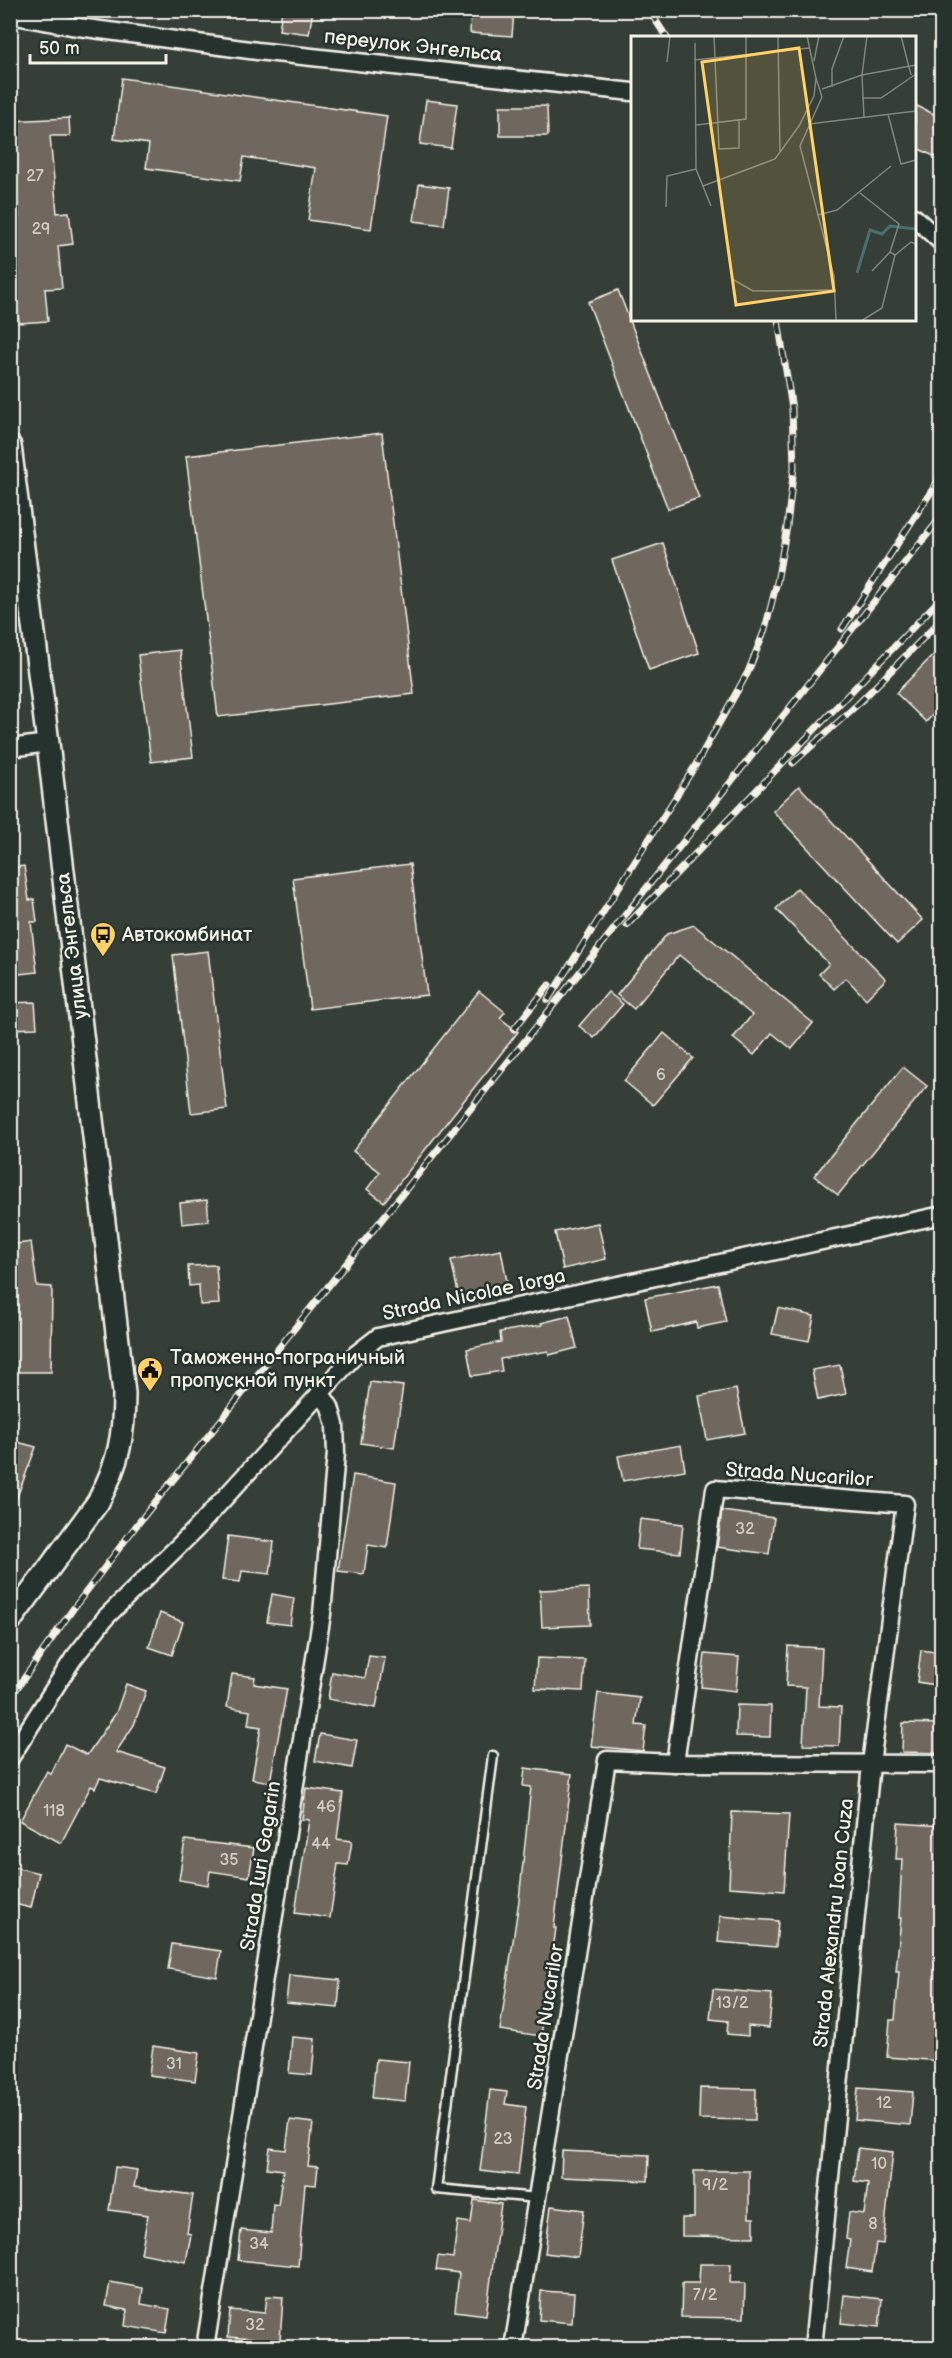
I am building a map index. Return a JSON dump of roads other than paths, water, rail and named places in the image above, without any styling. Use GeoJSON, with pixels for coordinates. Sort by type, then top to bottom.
{"type":"FeatureCollection","features":[{"type":"Feature","properties":{"kind":"street","name":"переулок Энгельса"},"geometry":{"type":"LineString","coordinates":[[10,15],[71,26],[257,51],[631,92]]}},
{"type":"Feature","properties":{"kind":"street"},"geometry":{"type":"LineString","coordinates":[[916,218],[942,243]]}},
{"type":"Feature","properties":{"kind":"street","name":"улица Энгельса"},"geometry":{"type":"LineString","coordinates":[[10,446],[48,743],[124,1393],[124,1427],[120,1446],[115,1464],[98,1502],[10,1621]]}},
{"type":"Feature","properties":{"kind":"street"},"geometry":{"type":"LineString","coordinates":[[10,748],[48,743]]}},
{"type":"Feature","properties":{"kind":"street","name":"Strada Nicolae Iorga"},"geometry":{"type":"LineString","coordinates":[[10,1758],[73,1659],[106,1617],[196,1528],[356,1354],[378,1337],[942,1215]]}},
{"type":"Feature","properties":{"kind":"street","name":"Strada Iuri Gagarin"},"geometry":{"type":"LineString","coordinates":[[205,2348],[322,1614],[336,1453],[335,1425],[330,1407],[320,1392]]}},
{"type":"Feature","properties":{"kind":"street","name":"Strada Nucarilor"},"geometry":{"type":"LineString","coordinates":[[675,1763],[715,1489],[905,1504]]}},
{"type":"Feature","properties":{"kind":"street","name":"Strada Alexandru Ioan Cuza"},"geometry":{"type":"LineString","coordinates":[[813,2348],[871,1764],[905,1504]]}},
{"type":"Feature","properties":{"kind":"street","name":"Strada Nucarilor"},"geometry":{"type":"LineString","coordinates":[[513,2348],[607,1760],[675,1763],[942,1764]]}},
{"type":"Feature","properties":{"kind":"lane"},"geometry":{"type":"LineString","coordinates":[[493,1756],[436,2190],[538,2198]]}},
{"type":"Feature","properties":{"kind":"railway"},"geometry":{"type":"LineString","coordinates":[[649,10],[666,36]]}},
{"type":"Feature","properties":{"kind":"railway"},"geometry":{"type":"LineString","coordinates":[[548,1000],[695,766],[748,672],[765,629],[777,582],[794,467],[792,409],[778,321]]}},
{"type":"Feature","properties":{"kind":"railway"},"geometry":{"type":"LineString","coordinates":[[842,629],[942,475]]}},
{"type":"Feature","properties":{"kind":"railway"},"geometry":{"type":"LineString","coordinates":[[10,1698],[136,1526],[942,516]]}},
{"type":"Feature","properties":{"kind":"railway"},"geometry":{"type":"LineString","coordinates":[[627,925],[942,597]]}},
{"type":"Feature","properties":{"kind":"railway"},"geometry":{"type":"LineString","coordinates":[[793,763],[858,704],[942,619]]}},
{"type":"Feature","properties":{"kind":"railway"},"geometry":{"type":"LineString","coordinates":[[514,1029],[549,985]]}},
{"type":"Feature","properties":{"kind":"place","name":"Автокомбинат"},"geometry":{"type":"Point","coordinates":[103,958]}},
{"type":"Feature","properties":{"kind":"place","name":"Таможенно-пограничный пропускной пункт"},"geometry":{"type":"Point","coordinates":[150,1393]}}]}
